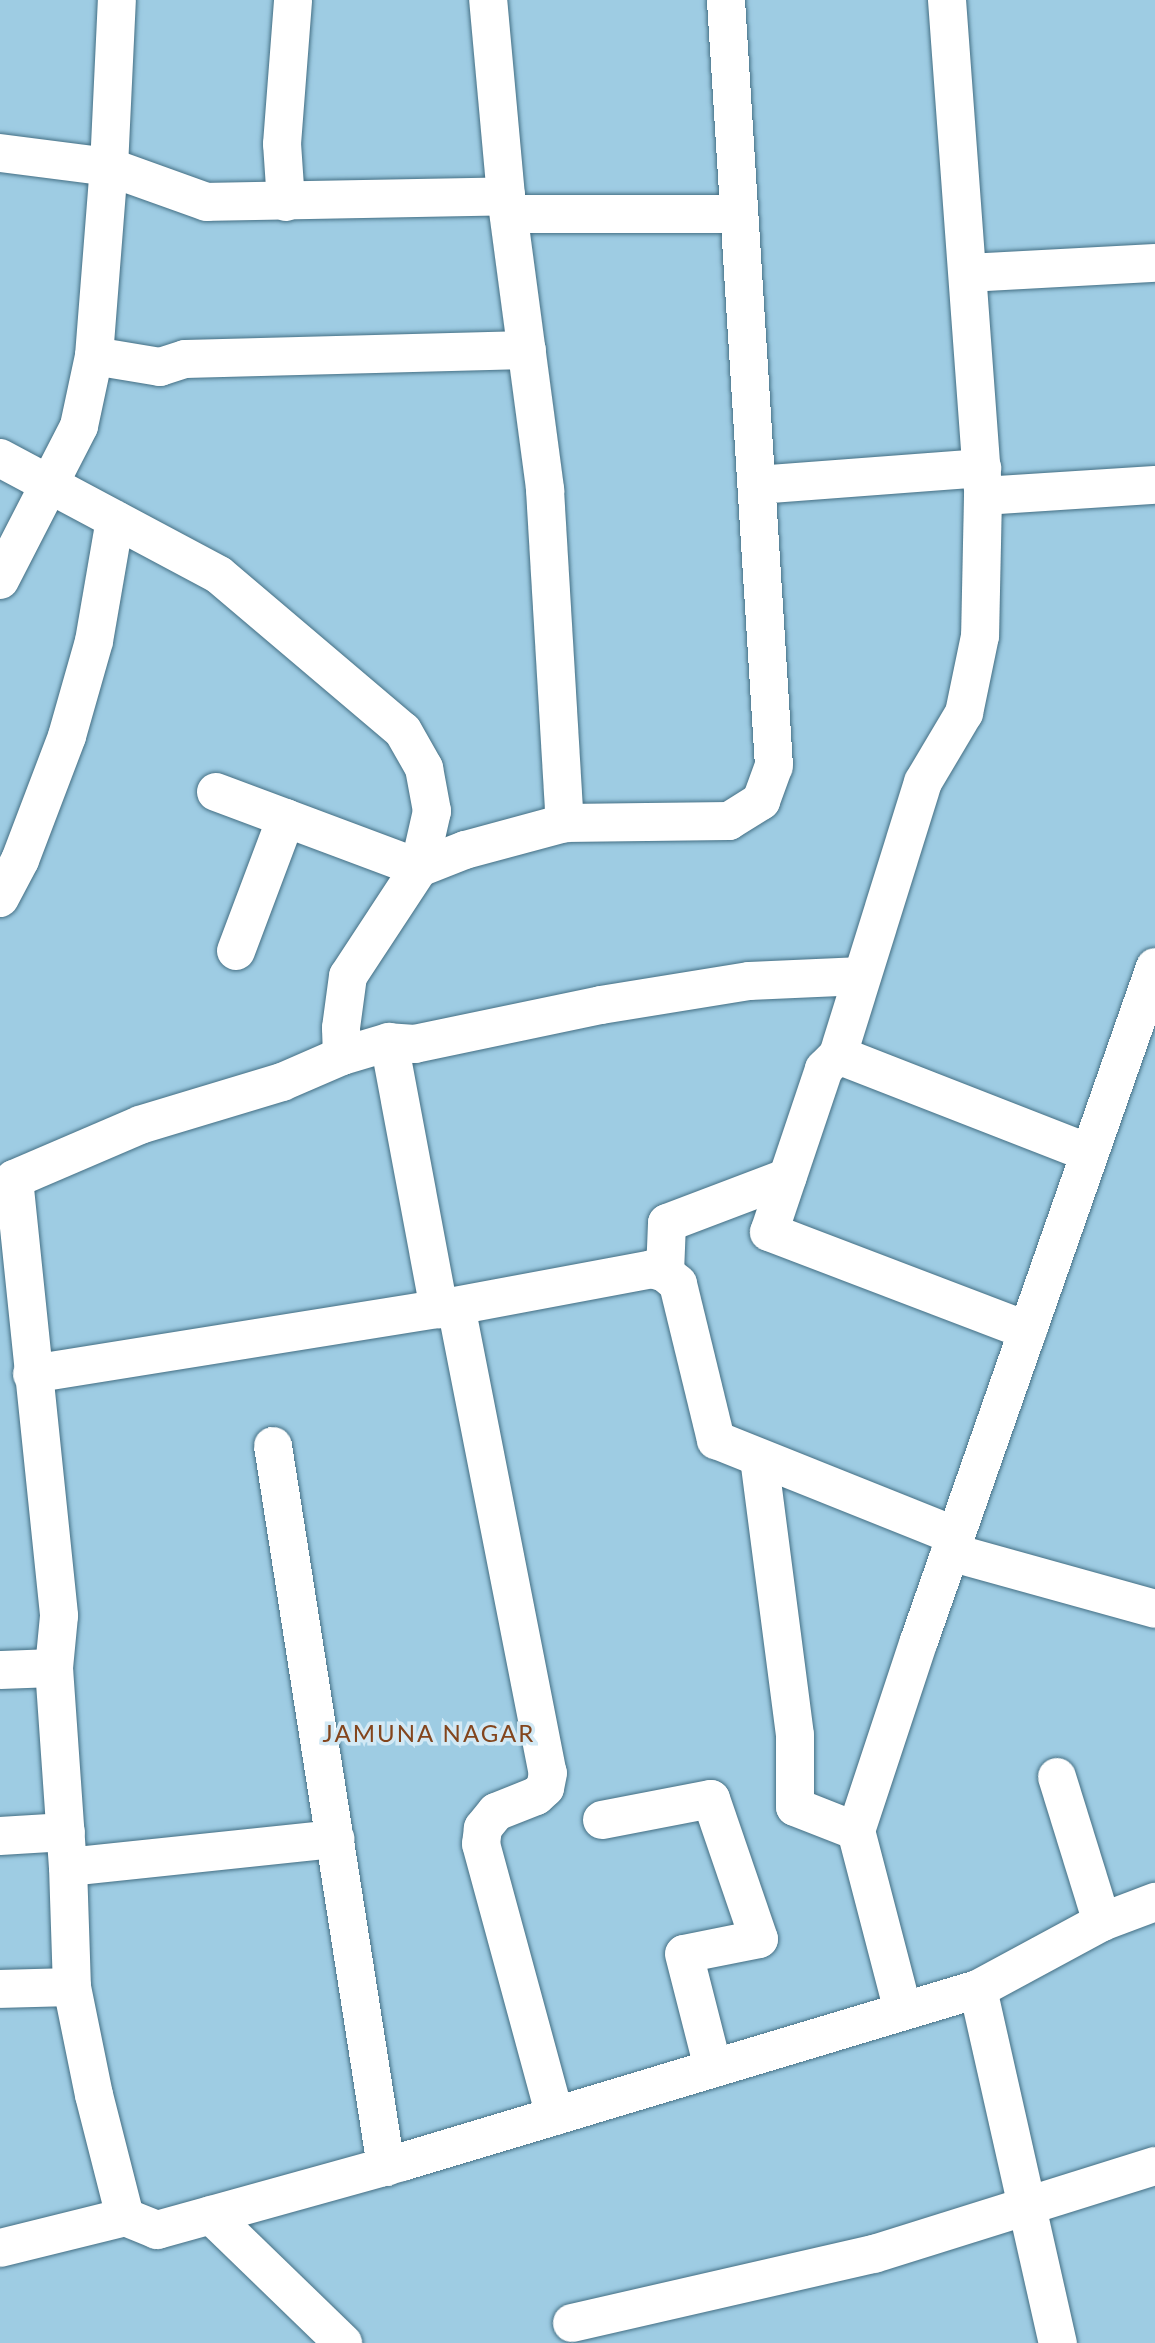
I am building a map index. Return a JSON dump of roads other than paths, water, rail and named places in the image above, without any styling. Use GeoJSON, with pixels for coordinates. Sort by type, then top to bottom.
{"type":"FeatureCollection","features":[{"type":"Feature","properties":{"kind":"street"},"geometry":{"type":"LineString","coordinates":[[0,580],[79,426],[94,356],[109,167],[117,0]]}},
{"type":"Feature","properties":{"kind":"street"},"geometry":{"type":"LineString","coordinates":[[286,202],[282,144],[293,0]]}},
{"type":"Feature","properties":{"kind":"street"},"geometry":{"type":"LineString","coordinates":[[488,0],[508,205],[545,490],[565,823]]}},
{"type":"Feature","properties":{"kind":"street"},"geometry":{"type":"LineString","coordinates":[[216,792],[419,867],[465,850],[565,823],[729,821],[761,802],[774,766],[726,0]]}},
{"type":"Feature","properties":{"kind":"street"},"geometry":{"type":"LineString","coordinates":[[947,0],[982,482],[981,636],[964,713],[923,782],[838,1055],[824,1069],[769,1232],[1028,1331]]}},
{"type":"Feature","properties":{"kind":"street"},"geometry":{"type":"LineString","coordinates":[[0,153],[109,167],[207,202],[508,205],[739,214]]}},
{"type":"Feature","properties":{"kind":"street"},"geometry":{"type":"LineString","coordinates":[[968,273],[1155,263]]}},
{"type":"Feature","properties":{"kind":"street"},"geometry":{"type":"LineString","coordinates":[[94,356],[160,367],[185,359],[527,350]]}},
{"type":"Feature","properties":{"kind":"street"},"geometry":{"type":"LineString","coordinates":[[0,458],[219,575],[403,732],[424,768],[432,811],[419,867],[373,943],[348,976],[341,1028],[342,1056]]}},
{"type":"Feature","properties":{"kind":"street"},"geometry":{"type":"LineString","coordinates":[[757,485],[982,482],[1155,485]]}},
{"type":"Feature","properties":{"kind":"street"},"geometry":{"type":"LineString","coordinates":[[0,898],[20,860],[67,736],[94,641],[115,520]]}},
{"type":"Feature","properties":{"kind":"street"},"geometry":{"type":"LineString","coordinates":[[236,951],[286,818]]}},
{"type":"Feature","properties":{"kind":"street"},"geometry":{"type":"LineString","coordinates":[[903,2011],[856,1831],[953,1544],[1155,967]]}},
{"type":"Feature","properties":{"kind":"street"},"geometry":{"type":"LineString","coordinates":[[125,2217],[94,2095],[72,1987],[67,1849],[54,1668],[59,1616],[7,1182],[140,1125],[282,1082],[342,1056],[389,1042],[415,1044],[601,1005],[749,981],[862,976]]}},
{"type":"Feature","properties":{"kind":"street"},"geometry":{"type":"LineString","coordinates":[[389,1042],[548,1773],[545,1788],[536,1796],[496,1812],[483,1828],[481,1844],[555,2116]]}},
{"type":"Feature","properties":{"kind":"street"},"geometry":{"type":"LineString","coordinates":[[838,1055],[1090,1153]]}},
{"type":"Feature","properties":{"kind":"street"},"geometry":{"type":"LineString","coordinates":[[665,1273],[667,1223],[788,1177]]}},
{"type":"Feature","properties":{"kind":"street"},"geometry":{"type":"LineString","coordinates":[[32,1374],[448,1307],[652,1269],[665,1273],[678,1283],[716,1440],[953,1544],[1155,1609]]}},
{"type":"Feature","properties":{"kind":"street"},"geometry":{"type":"LineString","coordinates":[[273,1446],[386,2167]]}},
{"type":"Feature","properties":{"kind":"street"},"geometry":{"type":"LineString","coordinates":[[759,1458],[795,1735],[795,1807],[856,1831]]}},
{"type":"Feature","properties":{"kind":"street"},"geometry":{"type":"LineString","coordinates":[[0,1670],[54,1668]]}},
{"type":"Feature","properties":{"kind":"street"},"geometry":{"type":"LineString","coordinates":[[1057,1777],[1102,1922]]}},
{"type":"Feature","properties":{"kind":"street"},"geometry":{"type":"LineString","coordinates":[[602,1820],[711,1799],[759,1939],[684,1954],[713,2068]]}},
{"type":"Feature","properties":{"kind":"street"},"geometry":{"type":"LineString","coordinates":[[0,1836],[67,1849],[336,1839]]}},
{"type":"Feature","properties":{"kind":"street"},"geometry":{"type":"LineString","coordinates":[[0,2248],[125,2217],[157,2230],[386,2167],[978,1989],[1102,1922],[1155,1902]]}},
{"type":"Feature","properties":{"kind":"street"},"geometry":{"type":"LineString","coordinates":[[0,1989],[72,1987]]}},
{"type":"Feature","properties":{"kind":"street"},"geometry":{"type":"LineString","coordinates":[[978,1989],[1058,2343]]}},
{"type":"Feature","properties":{"kind":"street"},"geometry":{"type":"LineString","coordinates":[[572,2323],[874,2254],[1155,2166]]}},
{"type":"Feature","properties":{"kind":"street"},"geometry":{"type":"LineString","coordinates":[[211,2215],[343,2343]]}},
{"type":"Feature","properties":{"kind":"district","name":"JAMUNA NAGAR"},"geometry":{"type":"Point","coordinates":[429,1733]}}]}
